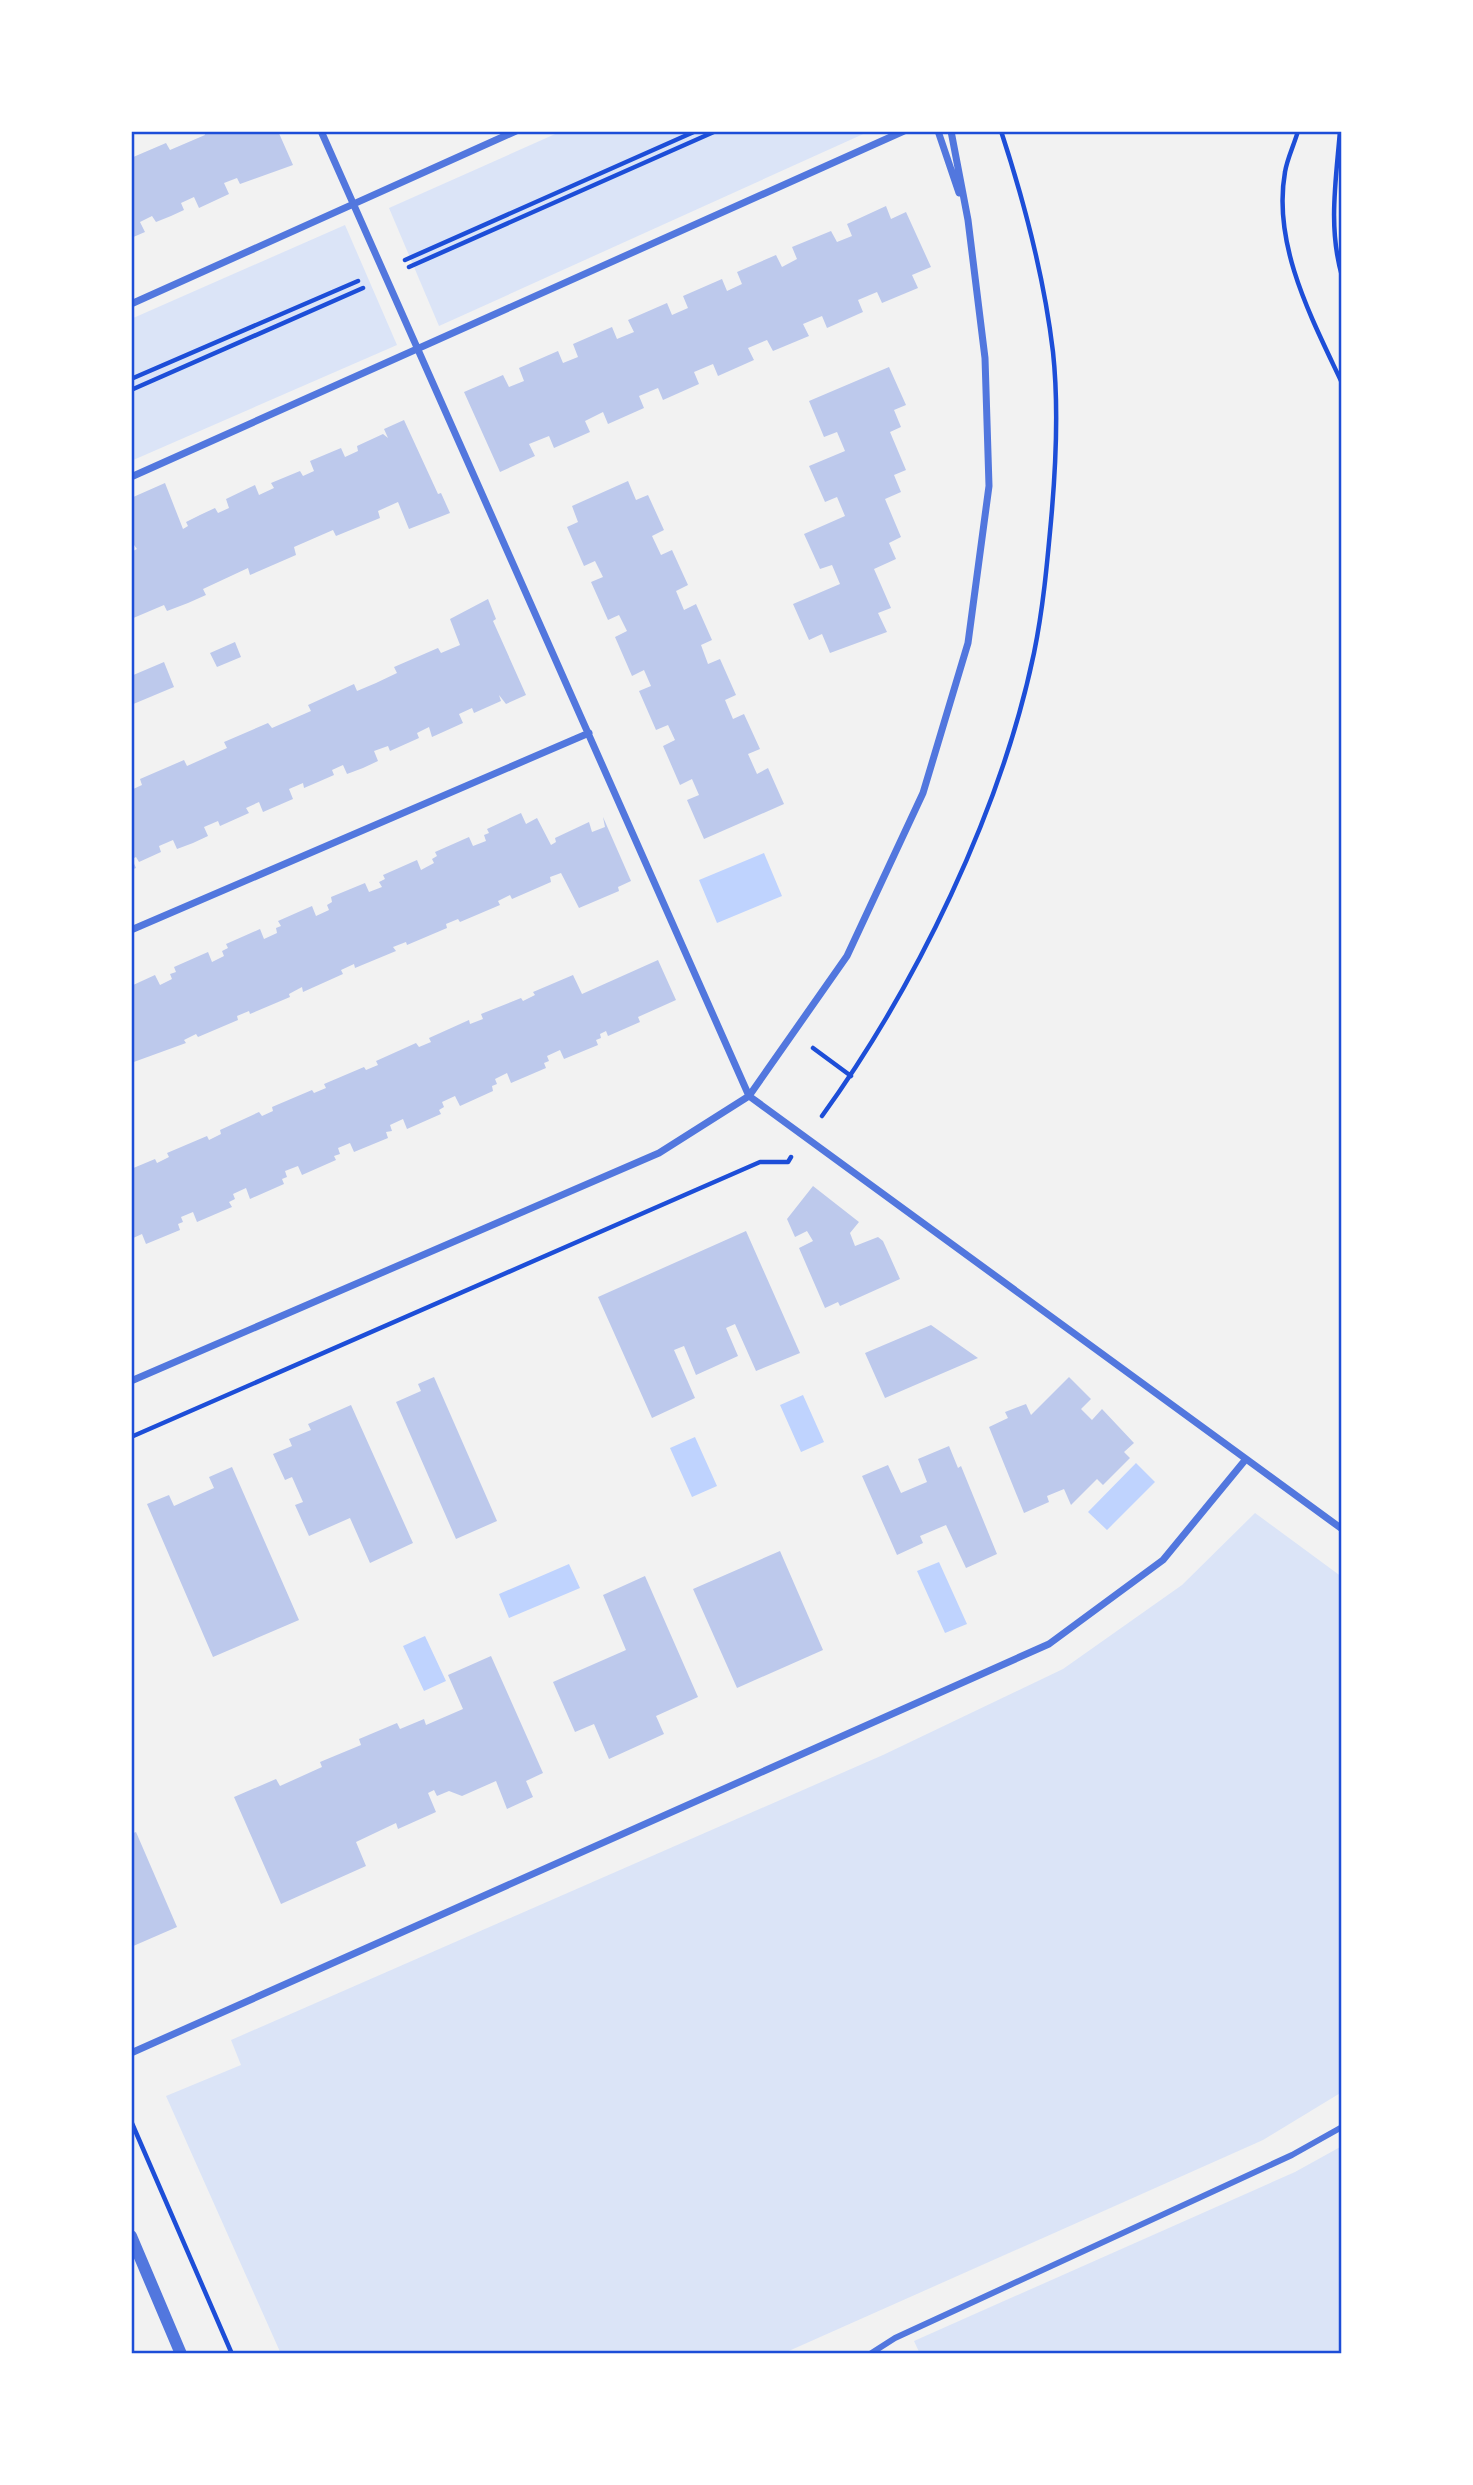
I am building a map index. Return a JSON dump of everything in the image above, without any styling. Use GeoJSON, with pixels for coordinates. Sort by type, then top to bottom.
{"type":"FeatureCollection","features":[{"type":"Feature","properties":{"kind":"street"},"geometry":{"type":"LineString","coordinates":[[321,131],[750,1096],[1342,1530]]}},
{"type":"Feature","properties":{"kind":"street"},"geometry":{"type":"LineString","coordinates":[[131,304],[516,131]]}},
{"type":"Feature","properties":{"kind":"street"},"geometry":{"type":"LineString","coordinates":[[131,477],[904,131]]}},
{"type":"Feature","properties":{"kind":"street"},"geometry":{"type":"LineString","coordinates":[[938,131],[968,220]]}},
{"type":"Feature","properties":{"kind":"street"},"geometry":{"type":"LineString","coordinates":[[131,1381],[659,1153],[750,1096],[847,956],[923,793],[968,643],[989,486],[985,358],[968,220],[951,131]]}},
{"type":"Feature","properties":{"kind":"street"},"geometry":{"type":"LineString","coordinates":[[131,930],[589,733]]}},
{"type":"Feature","properties":{"kind":"street"},"geometry":{"type":"LineString","coordinates":[[131,2053],[1049,1644],[1163,1560],[1246,1460]]}},
{"type":"Feature","properties":{"kind":"street"},"geometry":{"type":"LineString","coordinates":[[870,2354],[895,2338],[1292,2155],[1342,2127]]}},
{"type":"Feature","properties":{"kind":"street"},"geometry":{"type":"LineString","coordinates":[[131,2236],[181,2354]]}},
{"type":"Feature","properties":{"kind":"path"},"geometry":{"type":"LineString","coordinates":[[131,390],[696,131]]}},
{"type":"Feature","properties":{"kind":"path"},"geometry":{"type":"LineString","coordinates":[[131,379],[716,131]]}},
{"type":"Feature","properties":{"kind":"path"},"geometry":{"type":"LineString","coordinates":[[131,1437],[760,1162],[788,1162],[858,1064],[904,985],[958,877],[990,800],[1034,653],[1047,568],[1054,488],[1053,354],[1027,208],[1001,131]]}},
{"type":"Feature","properties":{"kind":"path"},"geometry":{"type":"LineString","coordinates":[[1298,131],[1285,172],[1283,222],[1291,261],[1342,383]]}},
{"type":"Feature","properties":{"kind":"path"},"geometry":{"type":"LineString","coordinates":[[1340,131],[1333,198],[1337,258],[1342,276]]}},
{"type":"Feature","properties":{"kind":"path"},"geometry":{"type":"LineString","coordinates":[[131,2121],[232,2354]]}},
{"type":"Feature","properties":{"kind":"shaded area"},"geometry":{"type":"Polygon","coordinates":[[[562,131],[870,131],[439,326],[389,208],[562,131]]]}},
{"type":"Feature","properties":{"kind":"shaded area"},"geometry":{"type":"Polygon","coordinates":[[[345,225],[397,345],[131,461],[131,319],[345,225]]]}},
{"type":"Feature","properties":{"kind":"shaded area"},"geometry":{"type":"Polygon","coordinates":[[[1255,1513],[1342,1577],[1342,2092],[1263,2140],[782,2354],[281,2354],[166,2096],[241,2065],[231,2040],[883,1755],[1063,1669],[1182,1585],[1255,1513]]]}},
{"type":"Feature","properties":{"kind":"shaded area"},"geometry":{"type":"Polygon","coordinates":[[[1342,2146],[1342,2354],[920,2354],[914,2341],[1295,2172],[1342,2146]]]}},
{"type":"Feature","properties":{"kind":"water"},"geometry":{"type":"Polygon","coordinates":[[[764,853],[782,896],[717,923],[699,880],[764,853]]]}},
{"type":"Feature","properties":{"kind":"water"},"geometry":{"type":"Polygon","coordinates":[[[803,1395],[824,1442],[801,1452],[780,1405],[803,1395]]]}},
{"type":"Feature","properties":{"kind":"water"},"geometry":{"type":"Polygon","coordinates":[[[695,1437],[717,1486],[692,1497],[670,1448],[695,1437]]]}},
{"type":"Feature","properties":{"kind":"water"},"geometry":{"type":"Polygon","coordinates":[[[1136,1463],[1155,1482],[1107,1530],[1088,1512],[1136,1463]]]}},
{"type":"Feature","properties":{"kind":"water"},"geometry":{"type":"Polygon","coordinates":[[[939,1562],[967,1624],[945,1633],[917,1571],[939,1562]]]}},
{"type":"Feature","properties":{"kind":"water"},"geometry":{"type":"Polygon","coordinates":[[[569,1564],[580,1588],[509,1618],[499,1594],[569,1564]]]}},
{"type":"Feature","properties":{"kind":"water"},"geometry":{"type":"Polygon","coordinates":[[[425,1636],[446,1681],[424,1691],[403,1646],[425,1636]]]}},
{"type":"Feature","properties":{"kind":"building"},"geometry":{"type":"Polygon","coordinates":[[[204,131],[278,131],[293,165],[240,184],[237,178],[224,183],[229,194],[199,208],[194,197],[181,203],[184,210],[156,222],[152,216],[140,222],[145,232],[131,238],[131,158],[166,143],[170,150],[205,135],[204,131]]]}},
{"type":"Feature","properties":{"kind":"building"},"geometry":{"type":"Polygon","coordinates":[[[886,206],[891,219],[906,212],[931,267],[912,275],[918,288],[882,303],[877,292],[858,300],[863,312],[827,328],[822,316],[803,324],[809,336],[773,351],[767,340],[748,348],[754,360],[718,376],[713,364],[694,372],[699,384],[663,400],[658,388],[639,396],[644,408],[608,424],[603,412],[585,421],[590,432],[554,448],[549,436],[529,444],[535,456],[500,472],[464,392],[503,375],[509,387],[524,381],[519,368],[558,351],[563,363],[578,357],[573,344],[612,327],[617,339],[634,332],[628,320],[667,303],[672,315],[688,308],[683,296],[722,279],[727,291],[742,284],[737,272],[776,255],[782,267],[797,259],[792,247],[831,231],[837,242],[852,236],[847,224],[886,206]]]}},
{"type":"Feature","properties":{"kind":"building"},"geometry":{"type":"Polygon","coordinates":[[[889,367],[906,405],[894,410],[901,427],[890,432],[906,470],[894,475],[901,492],[885,499],[901,537],[889,543],[896,559],[874,569],[891,608],[878,613],[887,632],[830,653],[822,634],[809,640],[793,604],[840,584],[832,565],[820,569],[804,534],[845,516],[837,497],[825,502],[809,466],[845,451],[837,432],[824,437],[809,401],[889,367]]]}},
{"type":"Feature","properties":{"kind":"building"},"geometry":{"type":"Polygon","coordinates":[[[404,420],[438,494],[441,493],[450,513],[409,529],[398,502],[378,511],[380,518],[336,536],[333,530],[294,547],[296,555],[250,575],[248,568],[203,589],[206,595],[188,603],[167,611],[164,605],[131,619],[131,552],[137,549],[131,541],[131,498],[165,483],[183,529],[188,526],[186,522],[215,508],[218,513],[229,508],[226,499],[255,485],[259,495],[274,488],[271,483],[300,471],[303,476],[314,471],[310,461],[341,448],[345,457],[358,451],[357,446],[383,434],[388,438],[384,429],[404,420]]]}},
{"type":"Feature","properties":{"kind":"building"},"geometry":{"type":"Polygon","coordinates":[[[628,481],[636,500],[648,495],[664,530],[652,536],[661,555],[672,550],[688,585],[676,591],[684,610],[696,604],[712,640],[701,645],[708,664],[720,659],[736,695],[725,700],[733,719],[744,714],[760,749],[748,754],[757,774],[768,768],[784,804],[704,839],[687,800],[699,795],[692,779],[680,785],[663,746],[675,740],[668,725],[656,730],[639,691],[651,686],[644,670],[632,676],[615,637],[627,631],[619,615],[608,620],[591,582],[603,577],[595,561],[584,566],[567,527],[578,522],[572,506],[628,481]]]}},
{"type":"Feature","properties":{"kind":"building"},"geometry":{"type":"Polygon","coordinates":[[[488,599],[496,619],[493,621],[526,695],[506,704],[499,695],[501,701],[474,713],[472,708],[459,714],[463,723],[432,737],[429,727],[417,733],[419,738],[390,751],[388,746],[374,751],[378,761],[347,774],[343,765],[332,770],[334,775],[304,788],[303,783],[289,789],[293,799],[263,812],[259,802],[246,808],[249,813],[220,826],[218,821],[204,827],[208,836],[193,843],[177,849],[173,840],[159,846],[161,852],[139,862],[136,857],[132,859],[136,868],[131,870],[131,790],[142,785],[140,779],[184,760],[187,766],[227,748],[224,742],[268,723],[272,728],[311,711],[308,705],[354,684],[357,691],[397,673],[394,667],[438,648],[441,653],[460,645],[450,619],[488,599]]]}},
{"type":"Feature","properties":{"kind":"building"},"geometry":{"type":"Polygon","coordinates":[[[235,642],[241,657],[217,667],[210,653],[235,642]]]}},
{"type":"Feature","properties":{"kind":"building"},"geometry":{"type":"Polygon","coordinates":[[[164,662],[174,687],[131,705],[131,676],[164,662]]]}},
{"type":"Feature","properties":{"kind":"building"},"geometry":{"type":"Polygon","coordinates":[[[521,813],[526,824],[537,818],[551,845],[556,842],[555,838],[589,822],[592,832],[605,827],[603,817],[631,881],[618,887],[619,891],[579,908],[561,873],[550,877],[551,882],[512,899],[510,895],[498,901],[500,905],[460,922],[458,919],[446,924],[447,928],[407,945],[406,942],[393,947],[396,951],[355,968],[354,964],[341,970],[343,974],[303,992],[302,987],[289,994],[290,997],[250,1014],[249,1011],[237,1016],[238,1020],[184,1040],[186,1043],[131,1063],[131,986],[155,975],[160,985],[172,979],[170,974],[176,972],[174,967],[208,952],[212,962],[224,956],[222,951],[228,948],[226,944],[260,929],[264,939],[277,933],[276,928],[281,926],[278,921],[312,906],[316,916],[329,910],[327,905],[332,902],[331,897],[365,883],[369,892],[382,887],[379,882],[385,879],[383,875],[417,860],[421,870],[434,863],[432,859],[437,856],[435,852],[469,837],[473,846],[486,841],[484,835],[489,833],[487,829],[521,813]]]}},
{"type":"Feature","properties":{"kind":"building"},"geometry":{"type":"Polygon","coordinates":[[[658,960],[676,1000],[638,1017],[640,1022],[608,1036],[606,1031],[600,1034],[601,1038],[596,1040],[598,1045],[564,1059],[560,1050],[547,1056],[549,1061],[544,1063],[546,1068],[511,1083],[507,1073],[495,1079],[497,1084],[492,1086],[493,1091],[460,1106],[455,1096],[442,1102],[444,1107],[439,1110],[441,1114],[407,1129],[403,1119],[390,1125],[392,1131],[386,1132],[388,1138],[354,1152],[350,1143],[338,1148],[340,1154],[334,1156],[336,1160],[302,1175],[298,1166],[285,1171],[287,1177],[282,1179],[284,1184],[250,1199],[246,1188],[233,1194],[235,1199],[229,1202],[232,1207],[197,1222],[193,1212],[181,1217],[183,1222],[178,1224],[180,1230],[146,1244],[142,1234],[131,1239],[131,1169],[155,1159],[157,1163],[169,1157],[167,1153],[207,1136],[209,1140],[221,1134],[220,1130],[259,1112],[262,1116],[273,1111],[272,1107],[312,1090],[314,1093],[326,1088],[324,1084],[364,1067],[366,1070],[378,1065],[376,1061],[416,1043],[419,1047],[431,1042],[429,1038],[469,1020],[470,1024],[483,1019],[481,1014],[521,998],[523,1001],[535,995],[533,992],[573,975],[582,994],[658,960]]]}},
{"type":"Feature","properties":{"kind":"building"},"geometry":{"type":"Polygon","coordinates":[[[813,1186],[859,1222],[850,1233],[855,1246],[878,1237],[883,1241],[900,1279],[840,1306],[838,1302],[825,1308],[799,1248],[813,1241],[807,1231],[795,1237],[787,1219],[813,1186]]]}},
{"type":"Feature","properties":{"kind":"building"},"geometry":{"type":"Polygon","coordinates":[[[746,1231],[800,1353],[756,1371],[735,1324],[726,1328],[738,1356],[696,1375],[684,1346],[674,1350],[695,1398],[652,1418],[598,1297],[746,1231]]]}},
{"type":"Feature","properties":{"kind":"building"},"geometry":{"type":"Polygon","coordinates":[[[931,1325],[978,1358],[885,1398],[865,1353],[931,1325]]]}},
{"type":"Feature","properties":{"kind":"building"},"geometry":{"type":"Polygon","coordinates":[[[434,1377],[497,1521],[456,1539],[396,1402],[421,1391],[418,1384],[434,1377]]]}},
{"type":"Feature","properties":{"kind":"building"},"geometry":{"type":"Polygon","coordinates":[[[1069,1377],[1091,1399],[1081,1409],[1092,1420],[1102,1409],[1134,1443],[1124,1452],[1130,1458],[1103,1485],[1097,1479],[1071,1505],[1064,1489],[1047,1496],[1049,1502],[1024,1513],[989,1427],[1008,1418],[1005,1412],[1026,1404],[1031,1415],[1069,1377]]]}},
{"type":"Feature","properties":{"kind":"building"},"geometry":{"type":"Polygon","coordinates":[[[351,1405],[413,1543],[370,1563],[350,1518],[309,1536],[295,1505],[303,1502],[292,1477],[285,1480],[273,1454],[292,1446],[289,1439],[311,1430],[308,1424],[351,1405]]]}},
{"type":"Feature","properties":{"kind":"building"},"geometry":{"type":"Polygon","coordinates":[[[949,1446],[958,1468],[961,1466],[997,1554],[966,1568],[946,1525],[920,1536],[923,1543],[897,1555],[862,1476],[888,1465],[901,1493],[927,1482],[918,1459],[949,1446]]]}},
{"type":"Feature","properties":{"kind":"building"},"geometry":{"type":"Polygon","coordinates":[[[232,1467],[299,1620],[213,1657],[147,1504],[169,1495],[174,1506],[214,1488],[209,1477],[232,1467]]]}},
{"type":"Feature","properties":{"kind":"building"},"geometry":{"type":"Polygon","coordinates":[[[780,1551],[823,1650],[737,1688],[693,1589],[780,1551]]]}},
{"type":"Feature","properties":{"kind":"building"},"geometry":{"type":"Polygon","coordinates":[[[645,1576],[698,1697],[656,1716],[664,1734],[609,1759],[594,1724],[575,1732],[553,1682],[626,1650],[603,1595],[645,1576]]]}},
{"type":"Feature","properties":{"kind":"building"},"geometry":{"type":"Polygon","coordinates":[[[491,1656],[543,1773],[526,1781],[533,1797],[507,1809],[496,1781],[462,1796],[449,1791],[437,1796],[434,1790],[428,1793],[436,1812],[398,1829],[396,1823],[356,1842],[366,1866],[281,1904],[234,1797],[276,1779],[280,1786],[322,1767],[320,1762],[361,1745],[359,1739],[397,1723],[400,1729],[424,1719],[426,1725],[463,1709],[448,1675],[491,1656]]]}},
{"type":"Feature","properties":{"kind":"building"},"geometry":{"type":"Polygon","coordinates":[[[136,1832],[177,1927],[131,1947],[131,1834],[136,1832]]]}}]}
